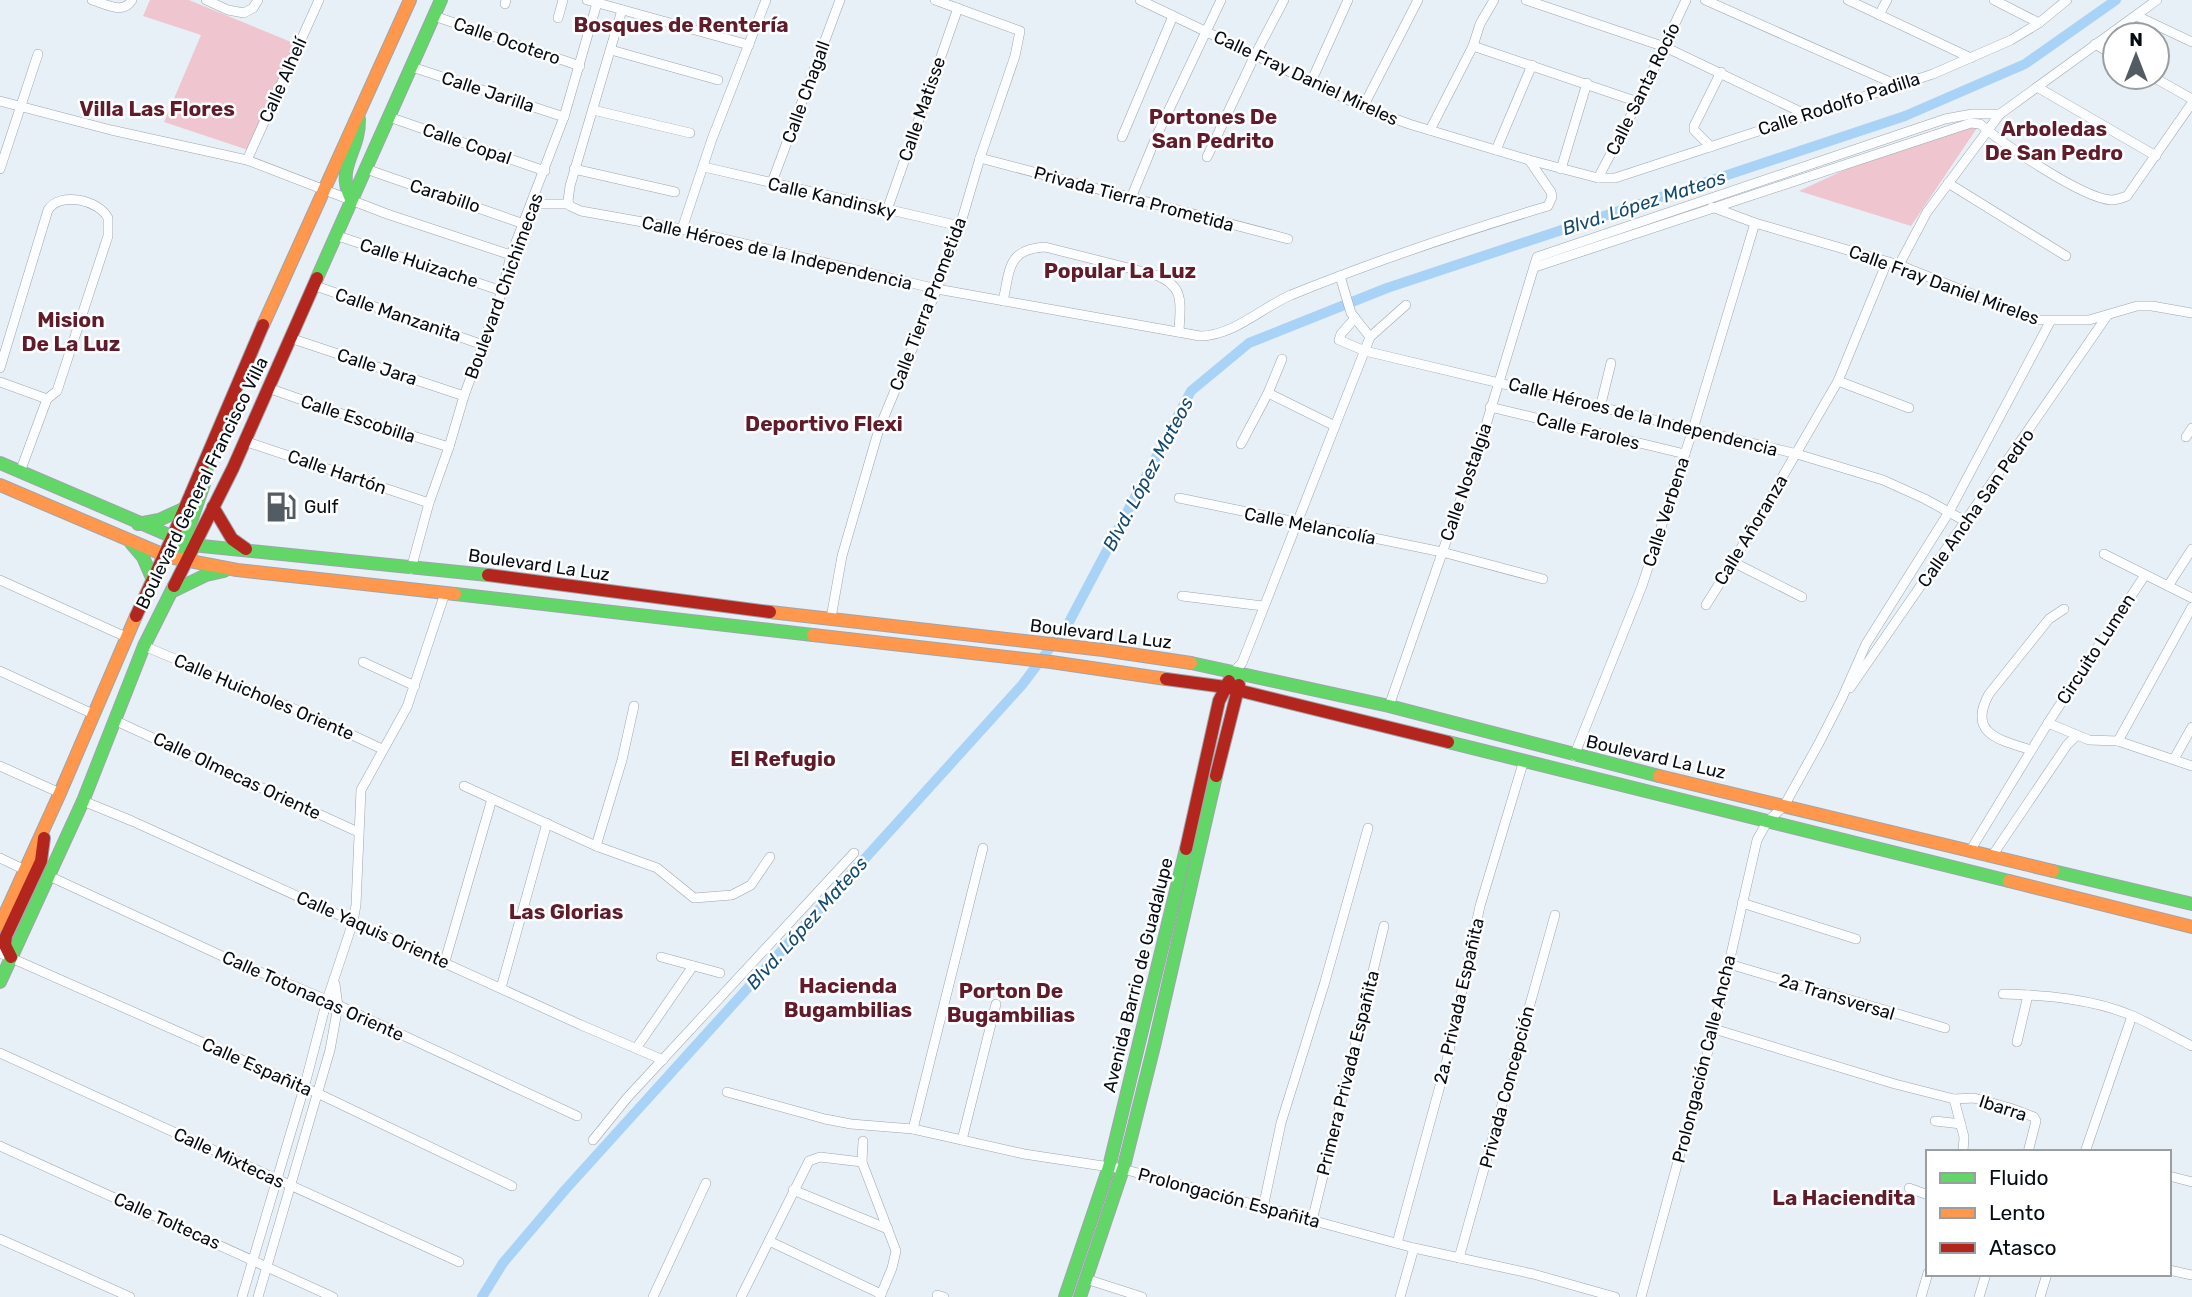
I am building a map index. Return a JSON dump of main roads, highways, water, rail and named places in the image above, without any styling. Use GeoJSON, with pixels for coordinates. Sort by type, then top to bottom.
{"type":"FeatureCollection","features":[{"type":"Feature","properties":{"kind":"main road","name":"Boulevard General Francisco Villa"},"geometry":{"type":"LineString","coordinates":[[0,982],[5,955],[49,876],[117,721],[144,646],[172,591],[183,561],[183,509],[410,0]]}},
{"type":"Feature","properties":{"kind":"main road","name":"Boulevard General Francisco Villa"},"geometry":{"type":"LineString","coordinates":[[0,925],[163,554],[183,542],[213,507],[441,0]]}},
{"type":"Feature","properties":{"kind":"main road"},"geometry":{"type":"LineString","coordinates":[[351,199],[343,186],[343,177],[359,143],[359,118]]}},
{"type":"Feature","properties":{"kind":"main road"},"geometry":{"type":"LineString","coordinates":[[157,619],[162,598],[183,561],[178,549],[204,484],[208,452]]}},
{"type":"Feature","properties":{"kind":"main road","name":"Boulevard La Luz"},"geometry":{"type":"LineString","coordinates":[[0,463],[183,542],[411,569],[449,570],[550,585],[1066,645],[1240,669],[1574,756],[2192,904]]}},
{"type":"Feature","properties":{"kind":"main road","name":"Boulevard La Luz"},"geometry":{"type":"LineString","coordinates":[[0,485],[163,554],[183,561],[237,570],[1051,662],[1232,689],[2192,927]]}},
{"type":"Feature","properties":{"kind":"main road"},"geometry":{"type":"LineString","coordinates":[[213,507],[232,539],[249,551]]}},
{"type":"Feature","properties":{"kind":"main road"},"geometry":{"type":"LineString","coordinates":[[138,524],[159,520],[183,509]]}},
{"type":"Feature","properties":{"kind":"main road"},"geometry":{"type":"LineString","coordinates":[[129,540],[143,557],[153,580]]}},
{"type":"Feature","properties":{"kind":"main road"},"geometry":{"type":"LineString","coordinates":[[172,591],[206,575],[237,570]]}},
{"type":"Feature","properties":{"kind":"main road"},"geometry":{"type":"LineString","coordinates":[[1098,668],[1103,660],[1103,650]]}},
{"type":"Feature","properties":{"kind":"main road","name":"Avenida Barrio de Guadalupe"},"geometry":{"type":"LineString","coordinates":[[1065,1297],[1109,1167],[1172,912],[1216,713],[1232,689],[1240,669]]}},
{"type":"Feature","properties":{"kind":"main road","name":"Avenida Barrio de Guadalupe"},"geometry":{"type":"LineString","coordinates":[[1080,1297],[1123,1170],[1199,857],[1232,689]]}},
{"type":"Feature","properties":{"kind":"main road"},"geometry":{"type":"LineString","coordinates":[[5,955],[5,939],[41,861],[45,827]]}},
{"type":"Feature","properties":{"kind":"waterway","name":"Blvd. López Mateos"},"geometry":{"type":"LineString","coordinates":[[482,1297],[503,1263],[565,1190],[1022,685],[1068,624],[1191,391],[1249,343],[1387,288],[1905,116],[2025,64],[2116,0]]}},
{"type":"Feature","properties":{"kind":"place","name":"Gulf"},"geometry":{"type":"Point","coordinates":[281,507]}},
{"type":"Feature","properties":{"kind":"district","name":"Bosques de Rentería"},"geometry":{"type":"Point","coordinates":[681,24]}},
{"type":"Feature","properties":{"kind":"district","name":"Villa Las Flores"},"geometry":{"type":"Point","coordinates":[157,108]}},
{"type":"Feature","properties":{"kind":"district","name":"Portones De San Pedrito"},"geometry":{"type":"Point","coordinates":[1213,128]}},
{"type":"Feature","properties":{"kind":"district","name":"Arboledas De San Pedro"},"geometry":{"type":"Point","coordinates":[2054,140]}},
{"type":"Feature","properties":{"kind":"district","name":"Popular La Luz"},"geometry":{"type":"Point","coordinates":[1120,270]}},
{"type":"Feature","properties":{"kind":"district","name":"Mision De La Luz"},"geometry":{"type":"Point","coordinates":[71,331]}},
{"type":"Feature","properties":{"kind":"district","name":"Deportivo Flexi"},"geometry":{"type":"Point","coordinates":[824,423]}},
{"type":"Feature","properties":{"kind":"district","name":"El Refugio"},"geometry":{"type":"Point","coordinates":[783,758]}},
{"type":"Feature","properties":{"kind":"district","name":"Las Glorias"},"geometry":{"type":"Point","coordinates":[566,911]}},
{"type":"Feature","properties":{"kind":"district","name":"Hacienda Bugambilias"},"geometry":{"type":"Point","coordinates":[848,997]}},
{"type":"Feature","properties":{"kind":"district","name":"Porton De Bugambilias"},"geometry":{"type":"Point","coordinates":[1011,1002]}},
{"type":"Feature","properties":{"kind":"district","name":"La Haciendita"},"geometry":{"type":"Point","coordinates":[1844,1197]}}]}
